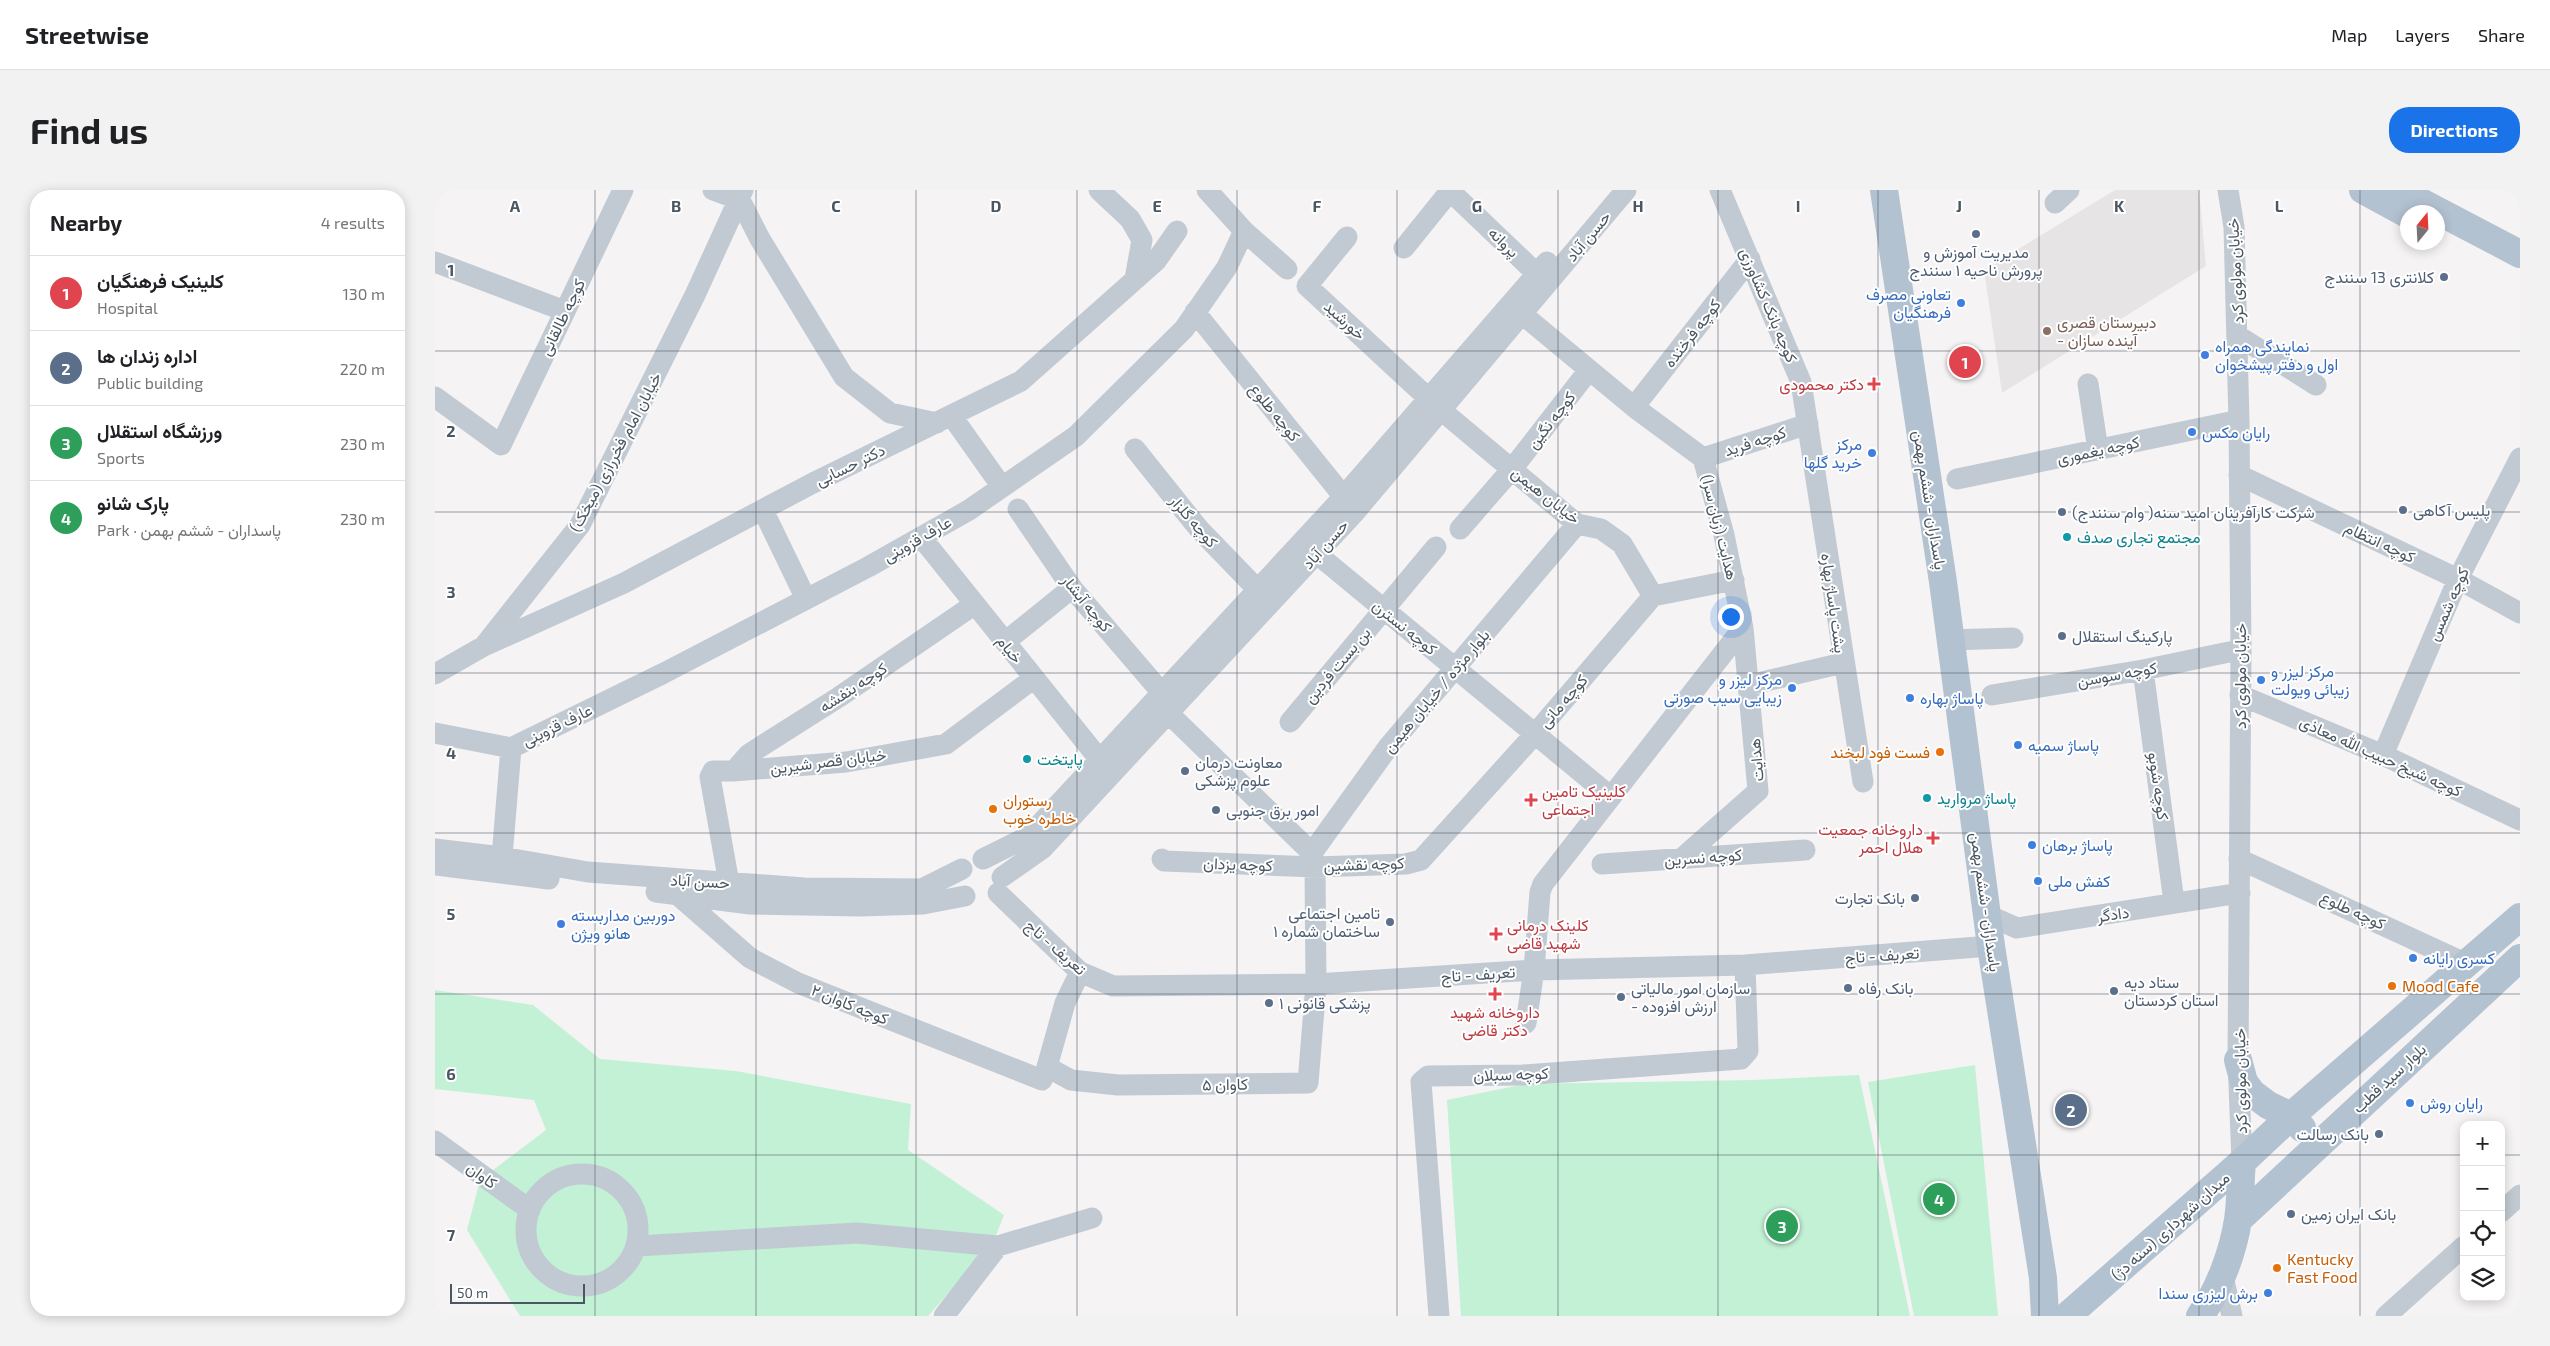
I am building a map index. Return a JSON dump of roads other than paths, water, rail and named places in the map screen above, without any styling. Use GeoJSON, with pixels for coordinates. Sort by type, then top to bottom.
{"type":"FeatureCollection","features":[{"type":"Feature","properties":{"kind":"main road","name":"پاسداران - ششم بهمن"},"geometry":{"type":"LineString","coordinates":[[1884,190],[1950,640],[1991,946],[2043,1278],[2045,1316]]}},
{"type":"Feature","properties":{"kind":"main road"},"geometry":{"type":"LineString","coordinates":[[2363,190],[2400,210]]}},
{"type":"Feature","properties":{"kind":"main road"},"geometry":{"type":"LineString","coordinates":[[2398,190],[2520,254]]}},
{"type":"Feature","properties":{"kind":"main road"},"geometry":{"type":"LineString","coordinates":[[2445,234],[2520,274]]}},
{"type":"Feature","properties":{"kind":"main road","name":"بلوار سید قطب"},"geometry":{"type":"LineString","coordinates":[[2242,1162],[2291,1116],[2520,917]]}},
{"type":"Feature","properties":{"kind":"main road","name":"بلوار سید قطب"},"geometry":{"type":"LineString","coordinates":[[2238,1220],[2520,958]]}},
{"type":"Feature","properties":{"kind":"main road"},"geometry":{"type":"LineString","coordinates":[[2239,1060],[2244,1082],[2252,1094],[2268,1105],[2291,1116],[2318,1144]]}},
{"type":"Feature","properties":{"kind":"main road","name":"میدان شهرداری (سنه دژ)"},"geometry":{"type":"LineString","coordinates":[[2200,1316],[2222,1272],[2238,1220],[2242,1162]]}},
{"type":"Feature","properties":{"kind":"main road","name":"میدان شهرداری (سنه دژ)"},"geometry":{"type":"LineString","coordinates":[[2067,1316],[2242,1162]]}},
{"type":"Feature","properties":{"kind":"street","name":"کوچه طالقانی"},"geometry":{"type":"LineString","coordinates":[[435,397],[501,445],[623,190]]}},
{"type":"Feature","properties":{"kind":"street"},"geometry":{"type":"LineString","coordinates":[[713,190],[741,195],[760,239],[844,377],[890,413],[944,419],[1002,486]]}},
{"type":"Feature","properties":{"kind":"street"},"geometry":{"type":"LineString","coordinates":[[1099,190],[1130,219],[1142,240],[1135,279]]}},
{"type":"Feature","properties":{"kind":"street"},"geometry":{"type":"LineString","coordinates":[[1207,190],[1244,231],[1287,268]]}},
{"type":"Feature","properties":{"kind":"street"},"geometry":{"type":"LineString","coordinates":[[1405,248],[1449,190]]}},
{"type":"Feature","properties":{"kind":"street","name":"پروانه"},"geometry":{"type":"LineString","coordinates":[[1449,190],[1537,274]]}},
{"type":"Feature","properties":{"kind":"street","name":"حسن آباد"},"geometry":{"type":"LineString","coordinates":[[1515,310],[1537,274],[1609,190]]}},
{"type":"Feature","properties":{"kind":"street","name":"حسن آباد"},"geometry":{"type":"LineString","coordinates":[[1000,885],[1042,849],[1162,702],[1258,590],[1349,504],[1515,310],[1627,190]]}},
{"type":"Feature","properties":{"kind":"street","name":"کوچه بانک کشاورزی"},"geometry":{"type":"LineString","coordinates":[[1720,190],[1801,382],[1807,424]]}},
{"type":"Feature","properties":{"kind":"street","name":"خیابان مولوی کرد"},"geometry":{"type":"LineString","coordinates":[[2228,190],[2233,218],[2239,422],[2241,653],[2239,1060],[2242,1162]]}},
{"type":"Feature","properties":{"kind":"street","name":"خیابان امام فخررازی (میخک)"},"geometry":{"type":"LineString","coordinates":[[435,674],[484,646],[580,525],[741,195]]}},
{"type":"Feature","properties":{"kind":"street","name":"دکتر حسابی"},"geometry":{"type":"LineString","coordinates":[[484,646],[624,582],[1021,381],[1156,261],[1177,231]]}},
{"type":"Feature","properties":{"kind":"street","name":"عارف قزوینی"},"geometry":{"type":"LineString","coordinates":[[435,733],[511,748],[806,599],[969,510],[1075,436],[1184,329],[1227,267],[1244,231]]}},
{"type":"Feature","properties":{"kind":"street","name":"خورشید"},"geometry":{"type":"LineString","coordinates":[[1347,237],[1307,286],[1435,404]]}},
{"type":"Feature","properties":{"kind":"street","name":"کوچه فرخنده"},"geometry":{"type":"LineString","coordinates":[[1633,407],[1750,259]]}},
{"type":"Feature","properties":{"kind":"street"},"geometry":{"type":"LineString","coordinates":[[435,262],[565,311]]}},
{"type":"Feature","properties":{"kind":"street","name":"هدایت (زبان سرا)"},"geometry":{"type":"LineString","coordinates":[[1515,310],[1633,407],[1703,458],[1734,580],[1743,628]]}},
{"type":"Feature","properties":{"kind":"street","name":"کوچه طلوع"},"geometry":{"type":"LineString","coordinates":[[1195,312],[1349,504]]}},
{"type":"Feature","properties":{"kind":"street"},"geometry":{"type":"LineString","coordinates":[[2237,336],[2316,385]]}},
{"type":"Feature","properties":{"kind":"street","name":"کوچه نگین"},"geometry":{"type":"LineString","coordinates":[[1461,529],[1512,469],[1589,370]]}},
{"type":"Feature","properties":{"kind":"street"},"geometry":{"type":"LineString","coordinates":[[2088,384],[2098,450]]}},
{"type":"Feature","properties":{"kind":"street","name":"خیابان هیمن"},"geometry":{"type":"LineString","coordinates":[[1435,404],[1577,524],[1601,529],[1622,544],[1653,596]]}},
{"type":"Feature","properties":{"kind":"street","name":"کوچه یغموری"},"geometry":{"type":"LineString","coordinates":[[1957,479],[2239,422]]}},
{"type":"Feature","properties":{"kind":"street","name":"کوچه فرید"},"geometry":{"type":"LineString","coordinates":[[1703,458],[1807,424]]}},
{"type":"Feature","properties":{"kind":"street","name":"پشت پاساژ بهاره"},"geometry":{"type":"LineString","coordinates":[[1807,424],[1863,782]]}},
{"type":"Feature","properties":{"kind":"street","name":"کوچه گلزار"},"geometry":{"type":"LineString","coordinates":[[1135,449],[1199,529],[1258,590]]}},
{"type":"Feature","properties":{"kind":"street","name":"کوچه شمس"},"geometry":{"type":"LineString","coordinates":[[2383,754],[2458,579],[2520,458]]}},
{"type":"Feature","properties":{"kind":"street","name":"کوچه انتظام"},"geometry":{"type":"LineString","coordinates":[[2239,475],[2458,579],[2520,613]]}},
{"type":"Feature","properties":{"kind":"street","name":"حسن آباد"},"geometry":{"type":"LineString","coordinates":[[983,859],[1029,836],[1100,760],[1317,554],[1349,504]]}},
{"type":"Feature","properties":{"kind":"street","name":"کوچه آبشار"},"geometry":{"type":"LineString","coordinates":[[1018,509],[1071,588],[1162,702],[1313,860]]}},
{"type":"Feature","properties":{"kind":"street"},"geometry":{"type":"LineString","coordinates":[[763,510],[806,599]]}},
{"type":"Feature","properties":{"kind":"street","name":"بلوار مژده / خیابان هیمن"},"geometry":{"type":"LineString","coordinates":[[1313,860],[1389,746],[1577,524]]}},
{"type":"Feature","properties":{"kind":"street","name":"خیام"},"geometry":{"type":"LineString","coordinates":[[921,537],[1100,760]]}},
{"type":"Feature","properties":{"kind":"street","name":"بن بست فردین"},"geometry":{"type":"LineString","coordinates":[[1290,722],[1435,547]]}},
{"type":"Feature","properties":{"kind":"street","name":"کوچه نسترن"},"geometry":{"type":"LineString","coordinates":[[1317,554],[1610,796]]}},
{"type":"Feature","properties":{"kind":"street"},"geometry":{"type":"LineString","coordinates":[[1653,596],[1734,580]]}},
{"type":"Feature","properties":{"kind":"street"},"geometry":{"type":"LineString","coordinates":[[1005,642],[1071,588]]}},
{"type":"Feature","properties":{"kind":"street","name":"کوچه مانی"},"geometry":{"type":"LineString","coordinates":[[1413,862],[1421,860],[1535,734],[1653,596]]}},
{"type":"Feature","properties":{"kind":"street","name":"کوچه بنفشه"},"geometry":{"type":"LineString","coordinates":[[734,772],[749,754],[848,691],[975,604]]}},
{"type":"Feature","properties":{"kind":"street"},"geometry":{"type":"LineString","coordinates":[[1526,1023],[1534,970],[1540,892],[1543,884],[1743,628]]}},
{"type":"Feature","properties":{"kind":"street","name":"هدایت"},"geometry":{"type":"LineString","coordinates":[[1681,859],[1758,791],[1743,628]]}},
{"type":"Feature","properties":{"kind":"street"},"geometry":{"type":"LineString","coordinates":[[1950,640],[2013,638]]}},
{"type":"Feature","properties":{"kind":"street","name":"کوچه سوسن"},"geometry":{"type":"LineString","coordinates":[[1992,695],[2143,670],[2229,652],[2241,653]]}},
{"type":"Feature","properties":{"kind":"street"},"geometry":{"type":"LineString","coordinates":[[1749,685],[1843,663]]}},
{"type":"Feature","properties":{"kind":"street","name":"کوچه شوبو"},"geometry":{"type":"LineString","coordinates":[[2143,670],[2174,902]]}},
{"type":"Feature","properties":{"kind":"street","name":"خیابان قصر شیرین"},"geometry":{"type":"LineString","coordinates":[[729,882],[710,777],[717,769],[734,772],[846,762],[945,744],[1034,678]]}},
{"type":"Feature","properties":{"kind":"street","name":"کوچه شیخ حبیب الله معاذی"},"geometry":{"type":"LineString","coordinates":[[2240,694],[2383,754],[2520,820]]}},
{"type":"Feature","properties":{"kind":"street","name":"عارف قزوینی"},"geometry":{"type":"LineString","coordinates":[[502,857],[511,748]]}},
{"type":"Feature","properties":{"kind":"street","name":"حسن آباد"},"geometry":{"type":"LineString","coordinates":[[435,849],[502,857],[588,872],[804,888],[922,889],[962,869]]}},
{"type":"Feature","properties":{"kind":"street","name":"کوچه نسرین"},"geometry":{"type":"LineString","coordinates":[[1602,864],[1805,850]]}},
{"type":"Feature","properties":{"kind":"street","name":"کوچه یزدان"},"geometry":{"type":"LineString","coordinates":[[1162,858],[1164,861],[1313,860]]}},
{"type":"Feature","properties":{"kind":"street"},"geometry":{"type":"LineString","coordinates":[[983,859],[995,865],[1000,885],[986,902],[978,903],[965,896],[959,888],[958,878],[962,869],[968,863],[983,859]]}},
{"type":"Feature","properties":{"kind":"street","name":"کوچه طلوع"},"geometry":{"type":"LineString","coordinates":[[2239,859],[2467,964]]}},
{"type":"Feature","properties":{"kind":"street"},"geometry":{"type":"LineString","coordinates":[[1313,860],[1316,984]]}},
{"type":"Feature","properties":{"kind":"street","name":"کوچه نقشین"},"geometry":{"type":"LineString","coordinates":[[1313,860],[1413,862]]}},
{"type":"Feature","properties":{"kind":"street","name":"حسن آباد"},"geometry":{"type":"LineString","coordinates":[[435,864],[750,904],[859,906],[923,904],[965,896]]}},
{"type":"Feature","properties":{"kind":"street","name":"تعریف - تاج"},"geometry":{"type":"LineString","coordinates":[[1000,885],[1080,972],[1113,986],[1316,984],[1534,970],[1745,965],[1991,946]]}},
{"type":"Feature","properties":{"kind":"street","name":"دادگر"},"geometry":{"type":"LineString","coordinates":[[1987,915],[2017,928],[2135,911],[2174,902],[2240,894]]}},
{"type":"Feature","properties":{"kind":"street","name":"کوچه کاوان ۲"},"geometry":{"type":"LineString","coordinates":[[678,895],[750,958],[797,983],[1044,1073]]}},
{"type":"Feature","properties":{"kind":"street","name":"کوچه سبلان"},"geometry":{"type":"LineString","coordinates":[[1439,1316],[1421,1082],[1428,1076],[1523,1075],[1741,1058],[1748,1052],[1745,965]]}},
{"type":"Feature","properties":{"kind":"street"},"geometry":{"type":"LineString","coordinates":[[1044,1073],[1065,1004],[1080,972]]}},
{"type":"Feature","properties":{"kind":"street","name":"کاوان ۵"},"geometry":{"type":"LineString","coordinates":[[1044,1073],[1071,1080],[1118,1085],[1308,1083],[1316,984]]}},
{"type":"Feature","properties":{"kind":"street","name":"کاوان"},"geometry":{"type":"LineString","coordinates":[[435,1141],[529,1210]]}},
{"type":"Feature","properties":{"kind":"street"},"geometry":{"type":"LineString","coordinates":[[572,1174],[591,1174],[609,1180],[625,1192],[635,1208],[639,1227],[637,1246],[629,1262],[617,1275],[600,1284],[582,1286],[565,1283],[548,1275],[536,1262],[528,1245],[526,1227],[529,1210],[539,1193],[554,1181],[572,1174]]}},
{"type":"Feature","properties":{"kind":"street"},"geometry":{"type":"LineString","coordinates":[[2502,1211],[2520,1195]]}},
{"type":"Feature","properties":{"kind":"street"},"geometry":{"type":"LineString","coordinates":[[637,1246],[857,1232],[998,1246],[1092,1218]]}},
{"type":"Feature","properties":{"kind":"street"},"geometry":{"type":"LineString","coordinates":[[944,1316],[998,1246]]}},
{"type":"Feature","properties":{"kind":"street"},"geometry":{"type":"LineString","coordinates":[[2386,1316],[2460,1250]]}},
{"type":"Feature","properties":{"kind":"street"},"geometry":{"type":"LineString","coordinates":[[2222,1272],[2232,1316]]}},
{"type":"Feature","properties":{"kind":"place","name":"مدیریت آموزش و پرورش ناحیه ۱ سنندج"},"geometry":{"type":"Point","coordinates":[1976,234]}},
{"type":"Feature","properties":{"kind":"place","name":"کلانتری 13 سنندج"},"geometry":{"type":"Point","coordinates":[2444,277]}},
{"type":"Feature","properties":{"kind":"place","name":"تعاونی مصرف فرهنگیان"},"geometry":{"type":"Point","coordinates":[1961,303]}},
{"type":"Feature","properties":{"kind":"place","name":"دبیرستان قصری - آینده سازان"},"geometry":{"type":"Point","coordinates":[2047,331]}},
{"type":"Feature","properties":{"kind":"place","name":"نمایندگی همراه اول و دفتر پیشخوان"},"geometry":{"type":"Point","coordinates":[2205,355]}},
{"type":"Feature","properties":{"kind":"place","name":"کلینیک فرهنگیان"},"geometry":{"type":"Point","coordinates":[1965,362]}},
{"type":"Feature","properties":{"kind":"place","name":"دکتر محمودی"},"geometry":{"type":"Point","coordinates":[1874,384]}},
{"type":"Feature","properties":{"kind":"place","name":"رایان مکس"},"geometry":{"type":"Point","coordinates":[2192,432]}},
{"type":"Feature","properties":{"kind":"place","name":"مرکز خرید گلها"},"geometry":{"type":"Point","coordinates":[1872,453]}},
{"type":"Feature","properties":{"kind":"place","name":"پلیس آکاهی"},"geometry":{"type":"Point","coordinates":[2403,510]}},
{"type":"Feature","properties":{"kind":"place","name":"شرکت کارآفرینان امید سنه( وام سنندج)"},"geometry":{"type":"Point","coordinates":[2062,512]}},
{"type":"Feature","properties":{"kind":"place","name":"مجتمع تجاری صدف"},"geometry":{"type":"Point","coordinates":[2067,537]}},
{"type":"Feature","properties":{"kind":"place","name":"پارکینگ استقلال"},"geometry":{"type":"Point","coordinates":[2062,636]}},
{"type":"Feature","properties":{"kind":"place","name":"مرکز لیزر و زیبائی ویولت"},"geometry":{"type":"Point","coordinates":[2261,680]}},
{"type":"Feature","properties":{"kind":"place","name":"مرکز لیزر و زیبایی سیب صورتی"},"geometry":{"type":"Point","coordinates":[1792,688]}},
{"type":"Feature","properties":{"kind":"place","name":"پاساژ بهاره"},"geometry":{"type":"Point","coordinates":[1910,698]}},
{"type":"Feature","properties":{"kind":"place","name":"پاساژ سمیه"},"geometry":{"type":"Point","coordinates":[2018,745]}},
{"type":"Feature","properties":{"kind":"place","name":"فست فود لبخند"},"geometry":{"type":"Point","coordinates":[1940,752]}},
{"type":"Feature","properties":{"kind":"place","name":"پایتخت"},"geometry":{"type":"Point","coordinates":[1027,759]}},
{"type":"Feature","properties":{"kind":"place","name":"معاونت درمان علوم پزشکی"},"geometry":{"type":"Point","coordinates":[1185,771]}},
{"type":"Feature","properties":{"kind":"place","name":"پاساژ مروارید"},"geometry":{"type":"Point","coordinates":[1927,798]}},
{"type":"Feature","properties":{"kind":"place","name":"کلینیک تامین اجتماعی"},"geometry":{"type":"Point","coordinates":[1531,800]}},
{"type":"Feature","properties":{"kind":"place","name":"رستوران خاطره خوب"},"geometry":{"type":"Point","coordinates":[993,809]}},
{"type":"Feature","properties":{"kind":"place","name":"امور برق جنوبی"},"geometry":{"type":"Point","coordinates":[1216,810]}},
{"type":"Feature","properties":{"kind":"place","name":"داروخانه جمعیت هلال احمر"},"geometry":{"type":"Point","coordinates":[1933,838]}},
{"type":"Feature","properties":{"kind":"place","name":"پاساژ برهان"},"geometry":{"type":"Point","coordinates":[2032,845]}},
{"type":"Feature","properties":{"kind":"place","name":"کفش ملی"},"geometry":{"type":"Point","coordinates":[2038,881]}},
{"type":"Feature","properties":{"kind":"place","name":"بانک تجارت"},"geometry":{"type":"Point","coordinates":[1915,898]}},
{"type":"Feature","properties":{"kind":"place","name":"تامین اجتماعی ساختمان شماره ۱"},"geometry":{"type":"Point","coordinates":[1390,922]}},
{"type":"Feature","properties":{"kind":"place","name":"دوربین مداربسته هانو ویژن"},"geometry":{"type":"Point","coordinates":[561,924]}},
{"type":"Feature","properties":{"kind":"place","name":"کلینک درمانی شهید قاضی"},"geometry":{"type":"Point","coordinates":[1496,934]}},
{"type":"Feature","properties":{"kind":"place","name":"کسری رایانه"},"geometry":{"type":"Point","coordinates":[2413,958]}},
{"type":"Feature","properties":{"kind":"place","name":"Mood Cafe"},"geometry":{"type":"Point","coordinates":[2392,986]}},
{"type":"Feature","properties":{"kind":"place","name":"بانک رفاه"},"geometry":{"type":"Point","coordinates":[1848,988]}},
{"type":"Feature","properties":{"kind":"place","name":"ستاد دیه استان کردستان"},"geometry":{"type":"Point","coordinates":[2114,991]}},
{"type":"Feature","properties":{"kind":"place","name":"داروخانه شهید دکتر قاضی"},"geometry":{"type":"Point","coordinates":[1495,994]}},
{"type":"Feature","properties":{"kind":"place","name":"سازمان امور مالیاتی - ارزش افزوده"},"geometry":{"type":"Point","coordinates":[1621,997]}},
{"type":"Feature","properties":{"kind":"place","name":"پزشکی قانونی ۱"},"geometry":{"type":"Point","coordinates":[1269,1003]}},
{"type":"Feature","properties":{"kind":"place","name":"رایان روش"},"geometry":{"type":"Point","coordinates":[2410,1103]}},
{"type":"Feature","properties":{"kind":"place","name":"اداره زندان ها"},"geometry":{"type":"Point","coordinates":[2071,1110]}},
{"type":"Feature","properties":{"kind":"place","name":"بانک رسالت"},"geometry":{"type":"Point","coordinates":[2379,1134]}},
{"type":"Feature","properties":{"kind":"place","name":"پارک شانو"},"geometry":{"type":"Point","coordinates":[1939,1199]}},
{"type":"Feature","properties":{"kind":"place","name":"بانک ایران زمین"},"geometry":{"type":"Point","coordinates":[2291,1214]}},
{"type":"Feature","properties":{"kind":"place","name":"ورزشگاه استقلال"},"geometry":{"type":"Point","coordinates":[1782,1226]}},
{"type":"Feature","properties":{"kind":"place","name":"Kentucky Fast Food"},"geometry":{"type":"Point","coordinates":[2277,1268]}},
{"type":"Feature","properties":{"kind":"place","name":"برش لیزری سندا"},"geometry":{"type":"Point","coordinates":[2268,1293]}}]}
